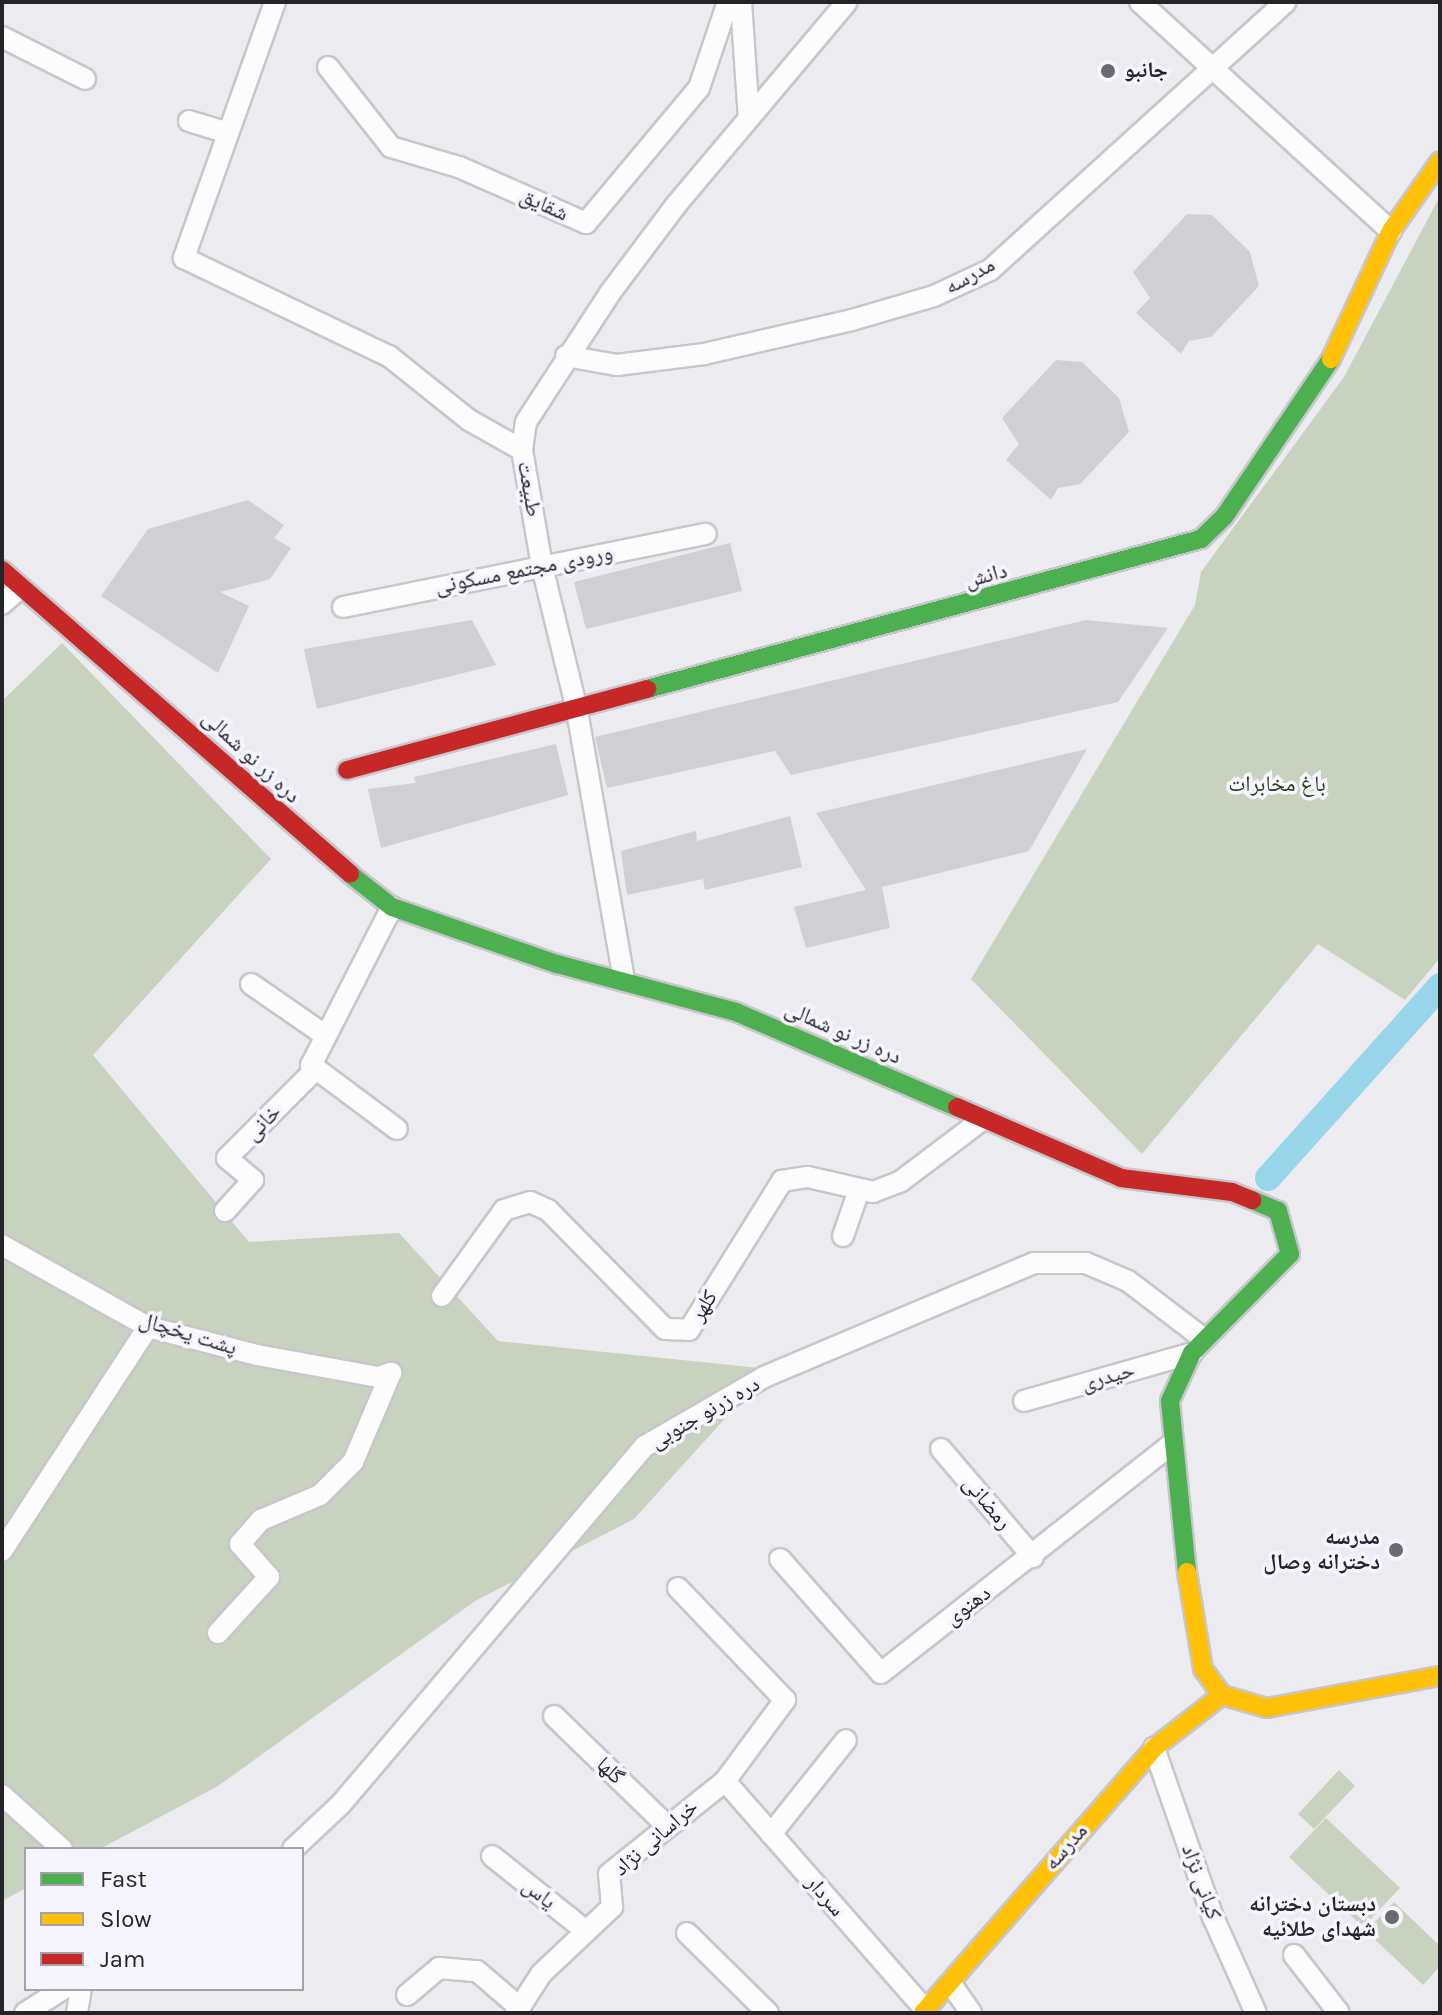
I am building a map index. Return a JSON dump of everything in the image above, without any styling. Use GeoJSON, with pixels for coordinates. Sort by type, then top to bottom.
{"type":"FeatureCollection","features":[{"type":"Feature","properties":{"kind":"street"},"geometry":{"type":"LineString","coordinates":[[275,2],[225,132],[184,258],[389,356],[469,420],[522,450]]}},
{"type":"Feature","properties":{"kind":"street","name":"شقایق"},"geometry":{"type":"LineString","coordinates":[[328,67],[391,147],[459,167],[586,223],[699,88],[728,2]]}},
{"type":"Feature","properties":{"kind":"street"},"geometry":{"type":"LineString","coordinates":[[741,2],[749,118]]}},
{"type":"Feature","properties":{"kind":"street","name":"طبیعت"},"geometry":{"type":"LineString","coordinates":[[624,980],[577,710],[542,566],[522,450],[535,401],[566,356],[676,205],[847,2]]}},
{"type":"Feature","properties":{"kind":"street"},"geometry":{"type":"LineString","coordinates":[[1140,2],[1391,231]]}},
{"type":"Feature","properties":{"kind":"street","name":"مدرسه"},"geometry":{"type":"LineString","coordinates":[[566,356],[617,365],[704,354],[934,296],[990,270],[1286,2]]}},
{"type":"Feature","properties":{"kind":"street"},"geometry":{"type":"LineString","coordinates":[[2,37],[85,79]]}},
{"type":"Feature","properties":{"kind":"street"},"geometry":{"type":"LineString","coordinates":[[189,121],[225,132]]}},
{"type":"Feature","properties":{"kind":"street","name":"دانش"},"geometry":{"type":"LineString","coordinates":[[347,770],[1201,539],[1224,517],[1315,388],[1368,291],[1391,231],[1440,161]]}},
{"type":"Feature","properties":{"kind":"street","name":"ورودی مجتمع مسکونی"},"geometry":{"type":"LineString","coordinates":[[343,607],[706,534]]}},
{"type":"Feature","properties":{"kind":"street","name":"دره زر نو شمالی"},"geometry":{"type":"LineString","coordinates":[[2,570],[392,907],[469,936],[736,1012],[1121,1178],[1232,1192],[1278,1211],[1290,1254],[1198,1346],[1170,1401],[1176,1509],[1203,1669],[1222,1695]]}},
{"type":"Feature","properties":{"kind":"street"},"geometry":{"type":"LineString","coordinates":[[2,604],[20,588]]}},
{"type":"Feature","properties":{"kind":"street","name":"خانی"},"geometry":{"type":"LineString","coordinates":[[225,1211],[253,1180],[227,1158],[316,1069],[311,1065],[392,907]]}},
{"type":"Feature","properties":{"kind":"street"},"geometry":{"type":"LineString","coordinates":[[251,984],[326,1036]]}},
{"type":"Feature","properties":{"kind":"street"},"geometry":{"type":"LineString","coordinates":[[316,1069],[397,1129]]}},
{"type":"Feature","properties":{"kind":"street","name":"کلهر"},"geometry":{"type":"LineString","coordinates":[[442,1296],[504,1210],[530,1202],[548,1210],[665,1329],[689,1330],[782,1181],[808,1177],[859,1190],[901,1181],[982,1120]]}},
{"type":"Feature","properties":{"kind":"street"},"geometry":{"type":"LineString","coordinates":[[843,1236],[859,1190]]}},
{"type":"Feature","properties":{"kind":"street","name":"پشت یخچال"},"geometry":{"type":"LineString","coordinates":[[2,1245],[148,1327],[257,1355],[378,1377],[391,1373],[353,1462],[320,1495],[261,1520],[240,1544],[269,1577],[218,1633]]}},
{"type":"Feature","properties":{"kind":"street","name":"دره زرنو جنوبی"},"geometry":{"type":"LineString","coordinates":[[295,1847],[341,1804],[645,1446],[764,1377],[1034,1263],[1086,1263],[1128,1281],[1198,1346]]}},
{"type":"Feature","properties":{"kind":"street"},"geometry":{"type":"LineString","coordinates":[[2,1551],[148,1327]]}},
{"type":"Feature","properties":{"kind":"street","name":"حیدری"},"geometry":{"type":"LineString","coordinates":[[1024,1401],[1198,1346]]}},
{"type":"Feature","properties":{"kind":"street","name":"دهنوی"},"geometry":{"type":"LineString","coordinates":[[780,1559],[881,1673],[1033,1557],[1172,1444]]}},
{"type":"Feature","properties":{"kind":"street","name":"رمضانی"},"geometry":{"type":"LineString","coordinates":[[941,1449],[1033,1557]]}},
{"type":"Feature","properties":{"kind":"street"},"geometry":{"type":"LineString","coordinates":[[678,1588],[785,1700],[725,1781]]}},
{"type":"Feature","properties":{"kind":"street"},"geometry":{"type":"LineString","coordinates":[[1222,1695],[1267,1708],[1440,1676]]}},
{"type":"Feature","properties":{"kind":"street","name":"مدرسه"},"geometry":{"type":"LineString","coordinates":[[924,2012],[1154,1748],[1222,1695]]}},
{"type":"Feature","properties":{"kind":"street","name":"گلها"},"geometry":{"type":"LineString","coordinates":[[554,1716],[667,1826]]}},
{"type":"Feature","properties":{"kind":"street"},"geometry":{"type":"LineString","coordinates":[[771,1834],[846,1740]]}},
{"type":"Feature","properties":{"kind":"street","name":"کیانی نژاد"},"geometry":{"type":"LineString","coordinates":[[1154,1748],[1213,1917],[1256,2013]]}},
{"type":"Feature","properties":{"kind":"street","name":"خراسانی نژاد"},"geometry":{"type":"LineString","coordinates":[[518,2010],[541,1974],[612,1907],[609,1874],[725,1781]]}},
{"type":"Feature","properties":{"kind":"street","name":"سردار"},"geometry":{"type":"LineString","coordinates":[[725,1781],[924,2012]]}},
{"type":"Feature","properties":{"kind":"street"},"geometry":{"type":"LineString","coordinates":[[2,1795],[60,1847]]}},
{"type":"Feature","properties":{"kind":"street","name":"یاس"},"geometry":{"type":"LineString","coordinates":[[492,1856],[586,1931]]}},
{"type":"Feature","properties":{"kind":"street"},"geometry":{"type":"LineString","coordinates":[[687,1933],[768,2013]]}},
{"type":"Feature","properties":{"kind":"street"},"geometry":{"type":"LineString","coordinates":[[1294,1955],[1339,2013]]}},
{"type":"Feature","properties":{"kind":"street"},"geometry":{"type":"LineString","coordinates":[[407,1995],[439,1968],[477,1971],[518,2010]]}},
{"type":"Feature","properties":{"kind":"street"},"geometry":{"type":"LineString","coordinates":[[951,1984],[971,2013]]}},
{"type":"Feature","properties":{"kind":"street"},"geometry":{"type":"LineString","coordinates":[[25,2013],[60,1991]]}},
{"type":"Feature","properties":{"kind":"street"},"geometry":{"type":"LineString","coordinates":[[77,2013],[81,1991]]}},
{"type":"Feature","properties":{"kind":"green space","name":"باغ مخابرات"},"geometry":{"type":"Polygon","coordinates":[[[1440,196],[1440,958],[1405,1000],[1318,944],[1142,1154],[971,979],[1195,605],[1201,572],[1344,377],[1440,196]]]}},
{"type":"Feature","properties":{"kind":"green space"},"geometry":{"type":"Polygon","coordinates":[[[62,643],[271,859],[93,1055],[249,1242],[399,1233],[498,1341],[770,1369],[634,1519],[475,1601],[218,1786],[104,1847],[24,1847],[24,1889],[2,1901],[2,701],[62,643]]]}},
{"type":"Feature","properties":{"kind":"green space"},"geometry":{"type":"Polygon","coordinates":[[[1339,1770],[1355,1786],[1314,1829],[1298,1814],[1339,1770]]]}},
{"type":"Feature","properties":{"kind":"green space"},"geometry":{"type":"Polygon","coordinates":[[[1326,1818],[1400,1888],[1363,1927],[1289,1857],[1326,1818]]]}},
{"type":"Feature","properties":{"kind":"green space"},"geometry":{"type":"Polygon","coordinates":[[[1394,1902],[1440,1946],[1440,1966],[1423,1985],[1366,1931],[1394,1902]]]}},
{"type":"Feature","properties":{"kind":"building"},"geometry":{"type":"Polygon","coordinates":[[[1187,214],[1212,215],[1250,252],[1259,286],[1211,337],[1189,341],[1181,354],[1136,313],[1150,298],[1133,272],[1187,214]]]}},
{"type":"Feature","properties":{"kind":"building"},"geometry":{"type":"Polygon","coordinates":[[[1056,360],[1082,362],[1119,398],[1129,432],[1080,484],[1058,488],[1051,500],[1006,460],[1019,444],[1002,418],[1056,360]]]}},
{"type":"Feature","properties":{"kind":"building"},"geometry":{"type":"Polygon","coordinates":[[[248,500],[284,525],[274,538],[291,548],[270,579],[220,592],[249,606],[218,673],[101,596],[148,529],[248,500]]]}},
{"type":"Feature","properties":{"kind":"building"},"geometry":{"type":"Polygon","coordinates":[[[730,543],[742,591],[586,629],[574,582],[730,543]]]}},
{"type":"Feature","properties":{"kind":"building"},"geometry":{"type":"Polygon","coordinates":[[[472,620],[496,665],[317,709],[304,649],[472,620]]]}},
{"type":"Feature","properties":{"kind":"building"},"geometry":{"type":"Polygon","coordinates":[[[1086,620],[1168,628],[1118,702],[791,775],[775,751],[607,788],[595,737],[1086,620]]]}},
{"type":"Feature","properties":{"kind":"building"},"geometry":{"type":"Polygon","coordinates":[[[556,744],[568,795],[381,848],[368,789],[416,783],[414,777],[556,744]]]}},
{"type":"Feature","properties":{"kind":"building"},"geometry":{"type":"Polygon","coordinates":[[[1087,749],[1029,851],[882,887],[890,928],[806,948],[794,907],[866,890],[816,813],[1087,749]]]}},
{"type":"Feature","properties":{"kind":"building"},"geometry":{"type":"Polygon","coordinates":[[[790,816],[802,867],[705,890],[703,879],[627,895],[621,851],[696,831],[697,841],[790,816]]]}},
{"type":"Feature","properties":{"kind":"waterway"},"geometry":{"type":"LineString","coordinates":[[1268,1178],[1440,986]]}},
{"type":"Feature","properties":{"kind":"traffic: fast"},"geometry":{"type":"LineString","coordinates":[[647,689],[1201,539],[1224,517],[1331,359]]}},
{"type":"Feature","properties":{"kind":"traffic: fast"},"geometry":{"type":"LineString","coordinates":[[350,874],[392,907],[557,964],[736,1012],[957,1107]]}},
{"type":"Feature","properties":{"kind":"traffic: fast"},"geometry":{"type":"LineString","coordinates":[[1187,1572],[1170,1401],[1192,1353],[1290,1254],[1278,1211],[1252,1200]]}},
{"type":"Feature","properties":{"kind":"traffic: slow"},"geometry":{"type":"LineString","coordinates":[[1331,359],[1391,231],[1440,161]]}},
{"type":"Feature","properties":{"kind":"traffic: slow"},"geometry":{"type":"LineString","coordinates":[[1187,1572],[1203,1669],[1222,1695],[1267,1708],[1440,1676]]}},
{"type":"Feature","properties":{"kind":"traffic: slow"},"geometry":{"type":"LineString","coordinates":[[923,2013],[1154,1748],[1222,1695]]}},
{"type":"Feature","properties":{"kind":"traffic: jam"},"geometry":{"type":"LineString","coordinates":[[2,570],[350,874]]}},
{"type":"Feature","properties":{"kind":"traffic: jam"},"geometry":{"type":"LineString","coordinates":[[347,770],[647,689]]}},
{"type":"Feature","properties":{"kind":"traffic: jam"},"geometry":{"type":"LineString","coordinates":[[957,1107],[1121,1178],[1232,1192],[1252,1200]]}},
{"type":"Feature","properties":{"kind":"place","name":"جانبو"},"geometry":{"type":"Point","coordinates":[1108,71]}},
{"type":"Feature","properties":{"kind":"place","name":"مدرسه دخترانه وصال"},"geometry":{"type":"Point","coordinates":[1396,1550]}},
{"type":"Feature","properties":{"kind":"place","name":"دبستان دخترانه شهدای طلائیه"},"geometry":{"type":"Point","coordinates":[1392,1917]}}]}
